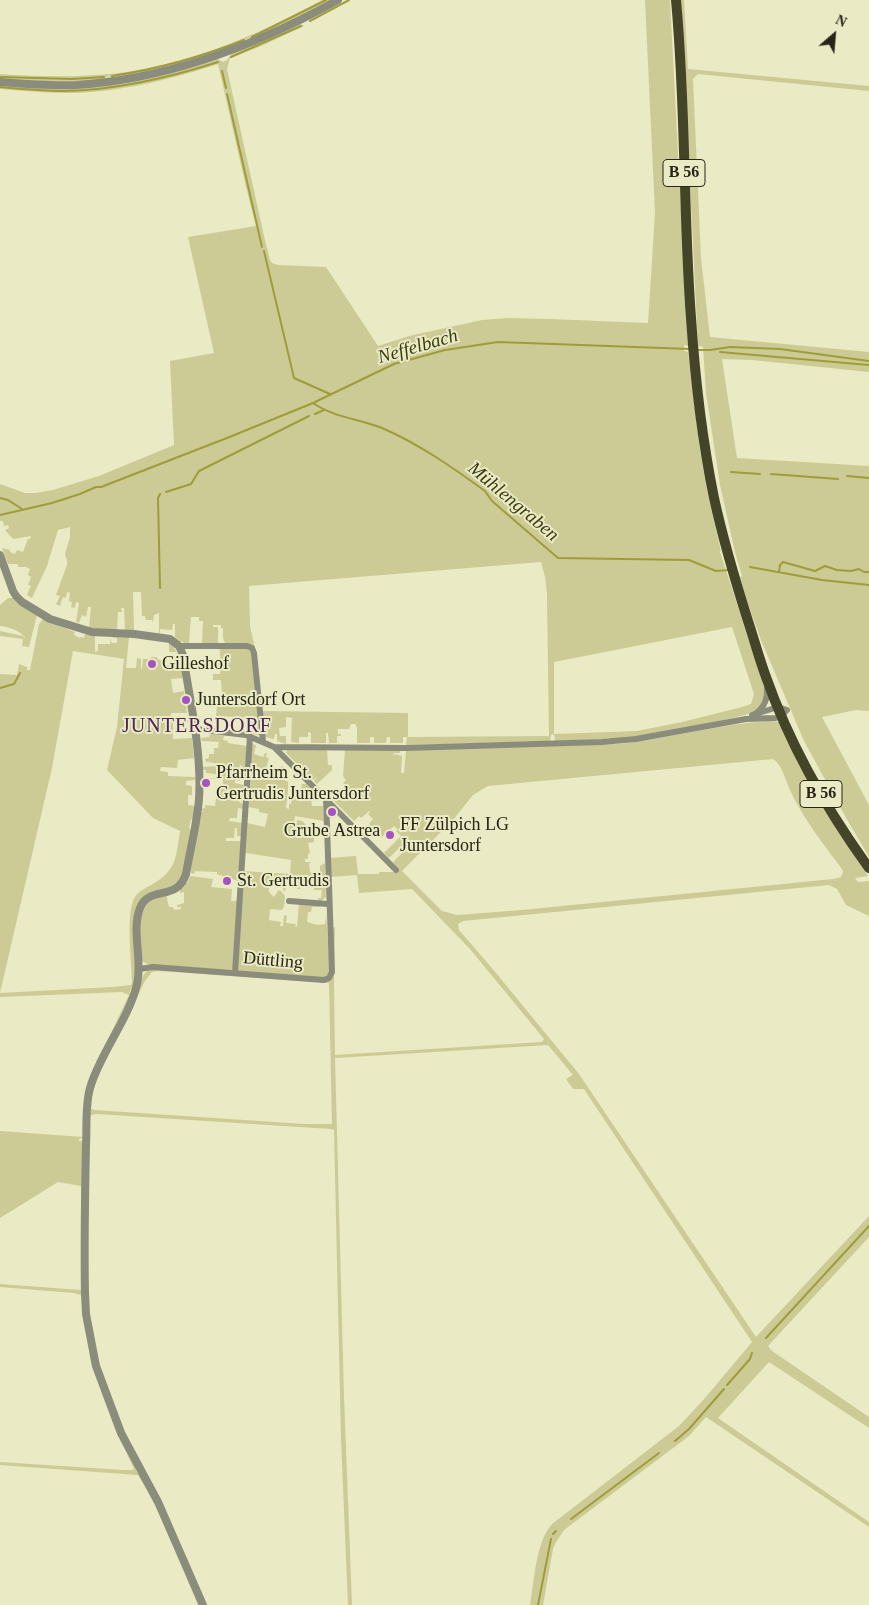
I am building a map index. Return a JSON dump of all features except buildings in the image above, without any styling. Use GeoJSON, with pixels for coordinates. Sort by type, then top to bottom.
{"type":"FeatureCollection","features":[{"type":"Feature","properties":{"kind":"main road","name":"B 56"},"geometry":{"type":"LineString","coordinates":[[676,0],[694,349],[707,461],[714,496],[727,552],[766,677],[807,768],[829,809],[869,867]]}},
{"type":"Feature","properties":{"kind":"main road","name":"B 56"},"geometry":{"type":"LineString","coordinates":[[747,618],[782,711]]}},
{"type":"Feature","properties":{"kind":"street"},"geometry":{"type":"LineString","coordinates":[[0,82],[75,85],[117,81],[162,72],[202,61],[249,44],[338,0]]}},
{"type":"Feature","properties":{"kind":"street"},"geometry":{"type":"LineString","coordinates":[[0,555],[16,596],[22,602],[54,621],[92,632],[172,640],[179,646],[183,655],[195,729],[199,800],[186,874],[182,882],[176,889],[151,896],[141,905],[137,927],[139,968],[137,985],[132,1000],[93,1079],[89,1091],[84,1227],[85,1308],[96,1366],[121,1433],[158,1502],[203,1605]]}},
{"type":"Feature","properties":{"kind":"street"},"geometry":{"type":"LineString","coordinates":[[179,646],[247,646],[252,648],[263,741]]}},
{"type":"Feature","properties":{"kind":"street"},"geometry":{"type":"LineString","coordinates":[[749,717],[761,710],[767,697],[766,677]]}},
{"type":"Feature","properties":{"kind":"street"},"geometry":{"type":"LineString","coordinates":[[274,747],[406,748],[552,744],[636,739],[749,717],[774,718],[782,711]]}},
{"type":"Feature","properties":{"kind":"street"},"geometry":{"type":"LineString","coordinates":[[195,729],[250,736],[274,747],[396,870]]}},
{"type":"Feature","properties":{"kind":"street"},"geometry":{"type":"LineString","coordinates":[[235,973],[250,736]]}},
{"type":"Feature","properties":{"kind":"street","name":"Düttling"},"geometry":{"type":"LineString","coordinates":[[139,968],[153,967],[328,979],[332,972],[328,904],[326,798]]}},
{"type":"Feature","properties":{"kind":"street"},"geometry":{"type":"LineString","coordinates":[[289,900],[328,904]]}},
{"type":"Feature","properties":{"kind":"shaded area"},"geometry":{"type":"Polygon","coordinates":[[[322,0],[331,0],[296,19],[251,39],[246,39],[245,42],[174,67],[111,78],[110,76],[104,80],[54,82],[0,80],[0,74],[83,76],[133,71],[158,66],[207,52],[254,34],[322,0]]]}},
{"type":"Feature","properties":{"kind":"shaded area"},"geometry":{"type":"Polygon","coordinates":[[[645,0],[670,0],[688,346],[684,345],[684,351],[688,352],[700,451],[720,552],[764,686],[764,696],[760,706],[753,712],[690,728],[626,738],[555,741],[554,734],[551,735],[550,741],[406,745],[407,737],[403,737],[403,743],[390,743],[390,737],[387,737],[386,743],[374,743],[374,737],[370,737],[370,743],[357,743],[356,724],[351,724],[349,729],[338,729],[338,734],[341,734],[341,736],[337,736],[337,743],[329,743],[328,733],[326,733],[326,743],[311,743],[311,733],[308,732],[308,737],[299,737],[299,743],[291,742],[292,718],[286,717],[286,727],[279,728],[280,736],[286,736],[286,744],[277,741],[277,734],[275,734],[273,739],[250,733],[250,722],[254,722],[254,727],[259,727],[258,718],[216,716],[217,706],[227,706],[227,704],[219,702],[219,696],[222,696],[221,680],[213,680],[213,674],[220,674],[219,643],[225,643],[221,625],[213,625],[213,627],[218,627],[218,643],[202,643],[203,621],[199,621],[199,617],[191,617],[189,643],[180,642],[175,637],[175,624],[173,624],[172,630],[160,629],[159,633],[159,613],[154,615],[153,622],[152,620],[146,620],[145,616],[142,616],[141,592],[133,592],[134,630],[125,630],[124,608],[121,608],[122,612],[118,612],[117,631],[89,628],[91,607],[88,607],[86,617],[82,615],[79,623],[76,622],[79,603],[76,602],[75,608],[71,607],[72,602],[69,601],[70,593],[67,592],[66,598],[63,597],[60,606],[56,604],[60,596],[56,595],[67,565],[65,554],[70,537],[70,527],[58,530],[47,566],[32,598],[27,595],[31,586],[28,585],[31,577],[28,575],[30,569],[18,567],[18,564],[8,564],[2,548],[10,550],[10,552],[15,554],[17,550],[23,552],[31,536],[13,539],[5,530],[9,528],[8,525],[4,526],[3,521],[0,521],[0,484],[25,493],[53,490],[99,476],[174,445],[170,361],[214,353],[188,237],[256,226],[218,64],[146,84],[90,92],[63,93],[0,89],[0,85],[85,87],[216,58],[223,62],[232,53],[299,23],[304,26],[230,58],[227,69],[264,236],[272,263],[278,265],[326,267],[378,346],[409,336],[482,320],[508,318],[648,323],[655,213],[645,0]],[[541,562],[249,586],[250,626],[255,648],[262,711],[408,713],[408,737],[549,736],[547,594],[541,562]],[[732,627],[554,662],[554,734],[637,731],[682,722],[751,704],[754,694],[732,627]]]}},
{"type":"Feature","properties":{"kind":"shaded area"},"geometry":{"type":"Polygon","coordinates":[[[681,0],[684,0],[688,69],[869,86],[869,91],[698,74],[693,79],[701,258],[710,337],[869,352],[869,372],[752,360],[722,359],[737,458],[869,466],[869,711],[856,710],[822,717],[869,805],[869,857],[804,741],[761,640],[740,577],[742,576],[720,485],[706,393],[703,347],[698,346],[681,0]]]}},
{"type":"Feature","properties":{"kind":"shaded area"},"geometry":{"type":"Polygon","coordinates":[[[8,598],[13,598],[37,615],[29,647],[22,646],[23,639],[0,636],[0,631],[23,636],[26,640],[22,634],[19,632],[0,626],[0,605],[8,598]]]}},
{"type":"Feature","properties":{"kind":"shaded area"},"geometry":{"type":"Polygon","coordinates":[[[43,619],[75,632],[74,635],[80,638],[84,638],[85,634],[95,636],[95,652],[98,651],[98,644],[110,644],[110,640],[112,643],[117,643],[117,638],[111,637],[129,637],[126,668],[136,668],[137,658],[141,659],[142,669],[143,659],[150,659],[151,657],[157,657],[157,659],[162,661],[163,665],[169,666],[169,661],[177,661],[177,653],[182,668],[183,678],[171,679],[173,693],[184,691],[187,713],[171,713],[171,719],[187,717],[187,720],[190,722],[173,723],[173,739],[192,738],[194,758],[178,760],[177,768],[161,767],[160,771],[168,772],[168,776],[195,777],[195,780],[186,781],[186,785],[192,786],[192,795],[188,795],[188,805],[195,806],[189,828],[191,831],[186,866],[184,873],[174,887],[148,895],[139,904],[135,926],[136,981],[130,990],[130,998],[88,1089],[85,1137],[79,1139],[79,1141],[83,1141],[85,1144],[83,1154],[83,1290],[81,1294],[83,1296],[91,1350],[107,1403],[136,1471],[142,1477],[155,1500],[201,1605],[197,1603],[157,1507],[138,1475],[0,1465],[0,1462],[123,1470],[134,1469],[118,1435],[91,1363],[81,1295],[0,1287],[0,1284],[81,1290],[81,1186],[58,1182],[0,1218],[0,1131],[83,1137],[86,1089],[129,995],[122,992],[0,997],[0,993],[0,674],[17,675],[19,664],[30,670],[39,624],[43,619]],[[73,651],[52,768],[0,993],[131,985],[130,914],[132,904],[135,897],[143,889],[161,879],[171,868],[176,855],[180,831],[153,818],[107,770],[117,727],[124,659],[73,651]]]}},
{"type":"Feature","properties":{"kind":"shaded area"},"geometry":{"type":"Polygon","coordinates":[[[169,642],[173,646],[177,652],[169,652],[169,642]]]}},
{"type":"Feature","properties":{"kind":"shaded area"},"geometry":{"type":"Polygon","coordinates":[[[770,721],[781,724],[828,814],[868,876],[855,878],[858,882],[869,881],[869,916],[846,905],[837,889],[829,885],[463,921],[458,924],[459,930],[579,1074],[756,1337],[869,1216],[869,1237],[768,1346],[772,1351],[869,1417],[869,1428],[769,1362],[718,1418],[869,1522],[869,1527],[706,1417],[689,1436],[564,1530],[553,1549],[543,1605],[530,1605],[539,1551],[542,1541],[552,1524],[679,1426],[752,1342],[584,1089],[573,1089],[566,1079],[573,1075],[548,1045],[335,1058],[344,1396],[352,1605],[348,1605],[341,1439],[334,1130],[97,1114],[90,1117],[87,1283],[95,1351],[131,1447],[162,1501],[207,1605],[204,1605],[160,1503],[124,1435],[94,1352],[87,1311],[86,1291],[89,1116],[91,1110],[89,1108],[93,1085],[144,974],[154,969],[326,981],[331,979],[333,974],[331,923],[332,928],[335,927],[335,1055],[542,1042],[544,1039],[470,949],[412,889],[359,893],[357,875],[330,877],[330,858],[356,856],[358,874],[379,874],[379,872],[394,872],[398,868],[393,862],[404,851],[400,847],[389,858],[384,853],[401,836],[396,831],[398,830],[394,826],[381,838],[378,834],[381,831],[378,828],[375,831],[369,824],[373,819],[368,814],[369,811],[354,821],[329,796],[335,800],[348,787],[343,783],[346,780],[343,776],[345,750],[400,750],[400,753],[394,753],[393,756],[395,754],[402,756],[401,773],[404,773],[406,750],[620,744],[770,721]],[[773,759],[488,786],[473,795],[453,820],[402,871],[442,911],[457,915],[841,877],[842,869],[807,821],[788,786],[781,768],[773,759]],[[152,972],[145,981],[97,1078],[91,1109],[304,1124],[332,1124],[329,983],[152,972]]]}},
{"type":"Feature","properties":{"kind":"shaded area"},"geometry":{"type":"Polygon","coordinates":[[[210,734],[224,736],[223,740],[228,741],[228,743],[247,746],[245,771],[240,765],[239,772],[235,772],[235,777],[240,777],[240,781],[235,780],[235,783],[244,785],[244,791],[240,789],[244,792],[244,799],[240,797],[238,801],[243,804],[243,809],[238,808],[237,818],[230,818],[229,821],[242,823],[242,835],[237,836],[237,828],[235,828],[234,838],[226,838],[226,841],[241,841],[238,881],[217,874],[217,872],[195,871],[194,874],[191,873],[191,861],[200,812],[204,812],[201,809],[205,808],[205,805],[215,806],[217,789],[223,788],[223,779],[202,778],[220,778],[220,776],[215,774],[206,773],[206,770],[202,770],[201,767],[215,766],[215,763],[206,762],[205,759],[209,758],[209,754],[214,754],[213,748],[220,746],[218,745],[219,742],[202,741],[201,738],[209,737],[210,734]]]}},
{"type":"Feature","properties":{"kind":"shaded area"},"geometry":{"type":"Polygon","coordinates":[[[252,744],[256,745],[254,754],[263,757],[267,753],[266,757],[269,758],[265,772],[268,772],[271,765],[270,768],[276,769],[274,776],[277,778],[281,766],[285,768],[283,774],[286,776],[284,780],[288,782],[286,808],[289,809],[289,804],[291,804],[292,788],[301,789],[302,784],[307,784],[323,800],[320,800],[319,797],[311,799],[312,806],[323,806],[324,821],[295,816],[294,822],[297,823],[297,820],[302,821],[310,826],[309,833],[317,834],[318,829],[322,831],[321,835],[314,837],[314,842],[308,843],[310,853],[305,862],[311,862],[309,864],[310,872],[320,872],[320,866],[325,863],[326,897],[321,901],[318,900],[318,898],[321,898],[322,890],[314,890],[314,886],[311,886],[311,884],[309,884],[309,888],[300,887],[300,889],[297,889],[295,882],[287,882],[285,892],[283,889],[283,877],[274,878],[269,882],[269,892],[274,897],[277,890],[281,891],[285,896],[284,906],[282,910],[270,909],[269,920],[281,922],[280,926],[283,926],[284,915],[287,916],[286,923],[296,924],[295,927],[297,927],[299,903],[320,905],[320,907],[312,907],[311,912],[308,912],[307,922],[317,925],[325,924],[326,915],[330,973],[326,978],[240,972],[238,970],[243,871],[290,874],[291,860],[246,853],[247,823],[265,827],[268,814],[259,812],[259,809],[248,807],[252,744]]]}},
{"type":"Feature","properties":{"kind":"shaded area"},"geometry":{"type":"Polygon","coordinates":[[[288,749],[327,750],[328,765],[332,765],[332,770],[317,784],[314,781],[318,776],[313,780],[286,753],[288,749]]]}},
{"type":"Feature","properties":{"kind":"shaded area"},"geometry":{"type":"Polygon","coordinates":[[[190,876],[213,879],[211,887],[232,889],[231,901],[238,901],[233,968],[231,970],[149,965],[142,961],[140,952],[140,919],[147,901],[166,894],[169,907],[175,910],[181,909],[181,907],[177,907],[177,905],[184,903],[184,892],[180,893],[180,889],[188,882],[190,876]]]}},
{"type":"Feature","properties":{"kind":"waterway"},"geometry":{"type":"LineString","coordinates":[[252,37],[326,0]]}},
{"type":"Feature","properties":{"kind":"waterway"},"geometry":{"type":"LineString","coordinates":[[310,21],[349,0]]}},
{"type":"Feature","properties":{"kind":"waterway"},"geometry":{"type":"LineString","coordinates":[[231,57],[301,26]]}},
{"type":"Feature","properties":{"kind":"waterway"},"geometry":{"type":"LineString","coordinates":[[112,76],[179,62],[244,40]]}},
{"type":"Feature","properties":{"kind":"waterway"},"geometry":{"type":"LineString","coordinates":[[0,87],[57,91],[124,86],[162,78],[218,62]]}},
{"type":"Feature","properties":{"kind":"waterway"},"geometry":{"type":"LineString","coordinates":[[222,71],[226,88]]}},
{"type":"Feature","properties":{"kind":"waterway"},"geometry":{"type":"LineString","coordinates":[[0,77],[72,79],[104,77]]}},
{"type":"Feature","properties":{"kind":"waterway"},"geometry":{"type":"LineString","coordinates":[[227,94],[262,247]]}},
{"type":"Feature","properties":{"kind":"waterway"},"geometry":{"type":"LineString","coordinates":[[264,251],[294,378],[330,394]]}},
{"type":"Feature","properties":{"kind":"waterway","name":"Neffelbach"},"geometry":{"type":"LineString","coordinates":[[0,515],[52,503],[96,487],[101,487],[313,403],[394,364],[445,350],[498,342],[690,349]]}},
{"type":"Feature","properties":{"kind":"waterway","name":"Neffelbach"},"geometry":{"type":"LineString","coordinates":[[697,350],[730,347],[780,349],[869,361]]}},
{"type":"Feature","properties":{"kind":"waterway"},"geometry":{"type":"LineString","coordinates":[[720,352],[869,365]]}},
{"type":"Feature","properties":{"kind":"waterway","name":"Mühlengraben"},"geometry":{"type":"LineString","coordinates":[[313,403],[329,412],[382,428],[409,441],[435,457],[485,491],[492,501],[558,558],[689,560],[716,571],[729,570]]}},
{"type":"Feature","properties":{"kind":"waterway"},"geometry":{"type":"LineString","coordinates":[[315,414],[324,410]]}},
{"type":"Feature","properties":{"kind":"waterway"},"geometry":{"type":"LineString","coordinates":[[166,492],[191,484],[199,471],[309,416]]}},
{"type":"Feature","properties":{"kind":"waterway"},"geometry":{"type":"LineString","coordinates":[[731,472],[760,474]]}},
{"type":"Feature","properties":{"kind":"waterway"},"geometry":{"type":"LineString","coordinates":[[771,474],[838,479]]}},
{"type":"Feature","properties":{"kind":"waterway"},"geometry":{"type":"LineString","coordinates":[[847,476],[869,478]]}},
{"type":"Feature","properties":{"kind":"waterway"},"geometry":{"type":"LineString","coordinates":[[160,494],[158,498],[160,588]]}},
{"type":"Feature","properties":{"kind":"waterway"},"geometry":{"type":"LineString","coordinates":[[0,498],[8,500],[22,509]]}},
{"type":"Feature","properties":{"kind":"waterway"},"geometry":{"type":"LineString","coordinates":[[779,572],[780,565],[783,562],[815,571],[825,566],[837,570],[851,571],[859,569],[869,572]]}},
{"type":"Feature","properties":{"kind":"waterway","name":"Mühlengraben"},"geometry":{"type":"LineString","coordinates":[[750,567],[822,580],[869,585]]}},
{"type":"Feature","properties":{"kind":"waterway"},"geometry":{"type":"LineString","coordinates":[[0,688],[14,684],[20,673]]}},
{"type":"Feature","properties":{"kind":"waterway"},"geometry":{"type":"LineString","coordinates":[[766,1338],[869,1226]]}},
{"type":"Feature","properties":{"kind":"waterway"},"geometry":{"type":"LineString","coordinates":[[727,1385],[750,1359],[752,1353]]}},
{"type":"Feature","properties":{"kind":"waterway"},"geometry":{"type":"LineString","coordinates":[[675,1441],[689,1429],[724,1389]]}},
{"type":"Feature","properties":{"kind":"waterway"},"geometry":{"type":"LineString","coordinates":[[571,1519],[659,1453]]}},
{"type":"Feature","properties":{"kind":"waterway"},"geometry":{"type":"LineString","coordinates":[[553,1534],[556,1531]]}},
{"type":"Feature","properties":{"kind":"waterway"},"geometry":{"type":"LineString","coordinates":[[538,1605],[551,1539]]}},
{"type":"Feature","properties":{"kind":"place","name":"Gilleshof"},"geometry":{"type":"Point","coordinates":[152,664]}},
{"type":"Feature","properties":{"kind":"place","name":"Juntersdorf Ort"},"geometry":{"type":"Point","coordinates":[186,700]}},
{"type":"Feature","properties":{"kind":"place","name":"Pfarrheim St. Gertrudis Juntersdorf"},"geometry":{"type":"Point","coordinates":[206,783]}},
{"type":"Feature","properties":{"kind":"place","name":"Grube Astrea"},"geometry":{"type":"Point","coordinates":[332,812]}},
{"type":"Feature","properties":{"kind":"place","name":"FF Zülpich LG Juntersdorf"},"geometry":{"type":"Point","coordinates":[390,835]}},
{"type":"Feature","properties":{"kind":"place","name":"St. Gertrudis"},"geometry":{"type":"Point","coordinates":[227,881]}},
{"type":"Feature","properties":{"kind":"district","name":"JUNTERSDORF"},"geometry":{"type":"Point","coordinates":[197,727]}}]}
